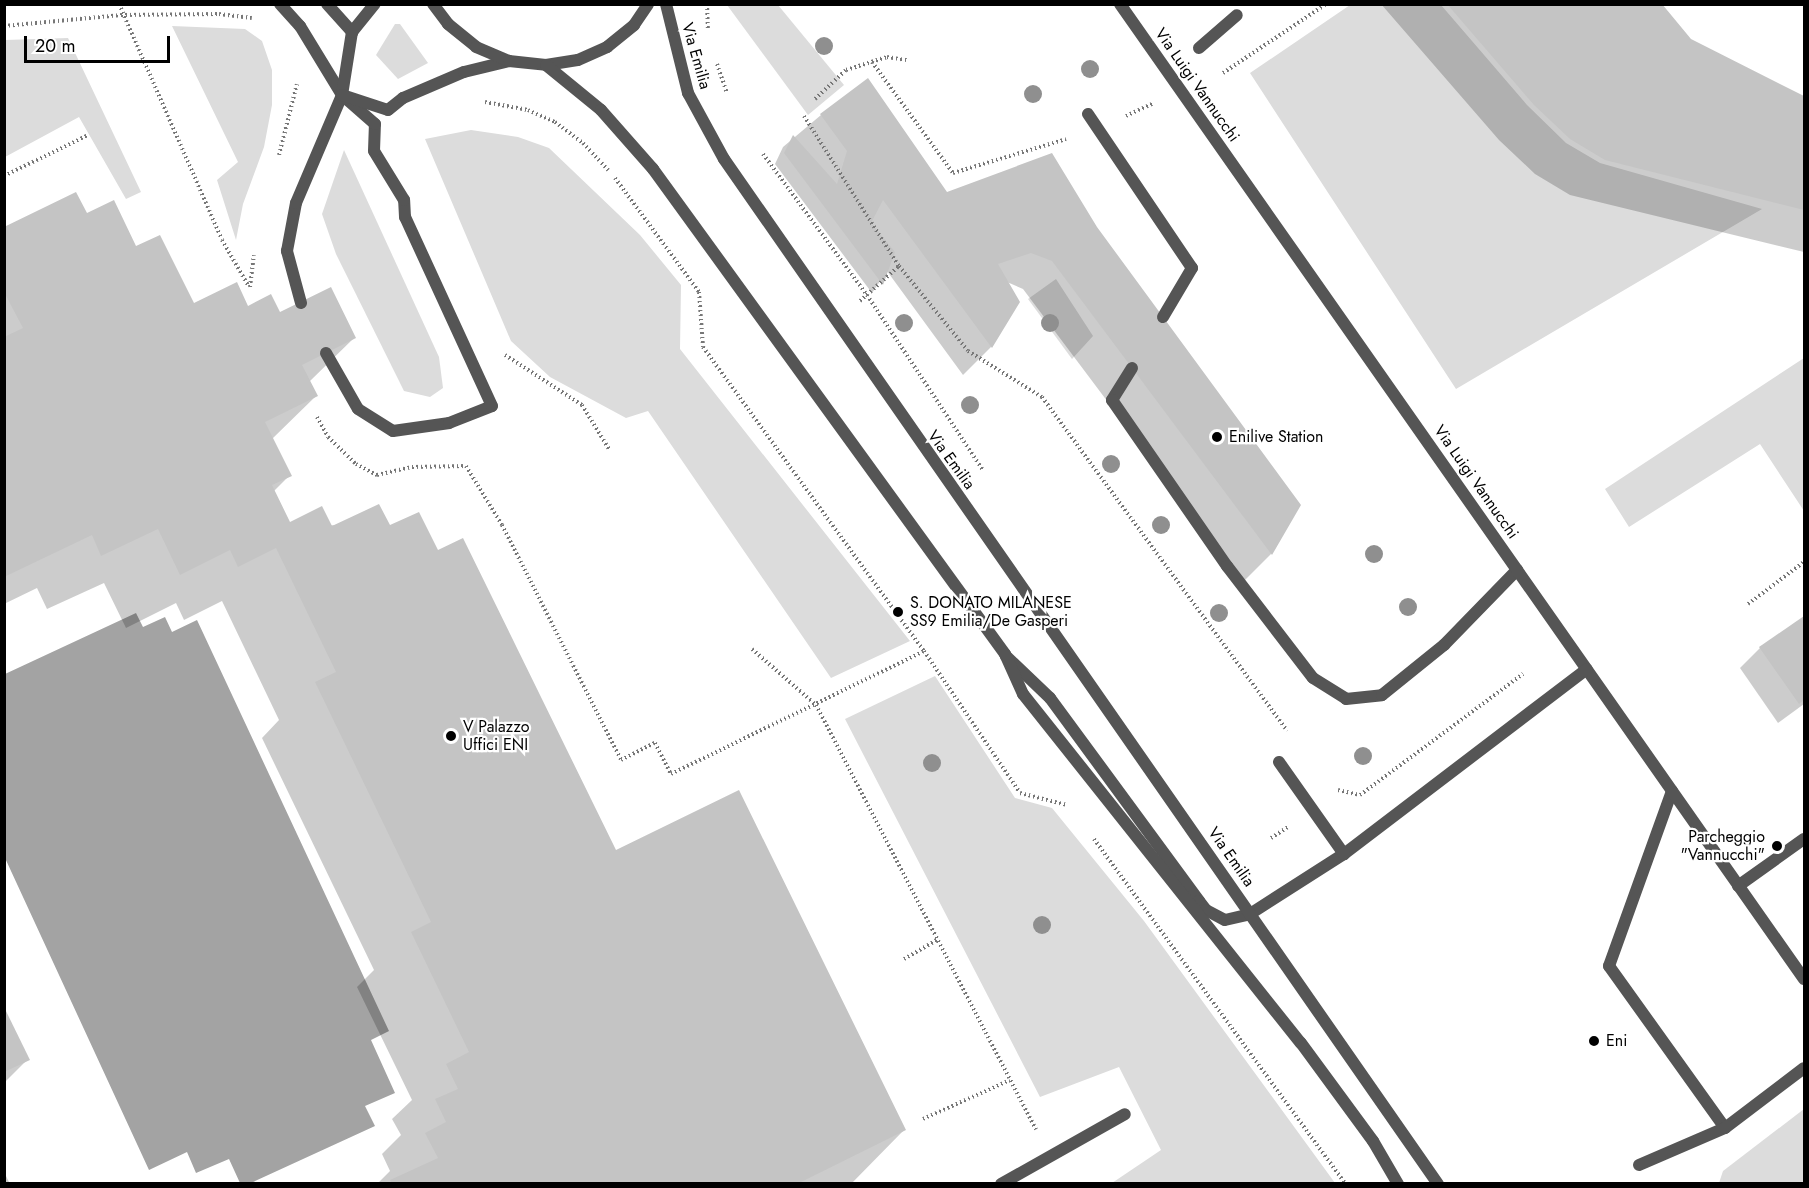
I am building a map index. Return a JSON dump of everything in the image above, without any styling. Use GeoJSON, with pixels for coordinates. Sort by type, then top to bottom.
{"type":"FeatureCollection","features":[{"type":"Feature","properties":{"kind":"street"},"geometry":{"type":"LineString","coordinates":[[280,4],[300,26],[342,95],[375,124],[374,151],[404,200],[405,217],[492,406],[449,423],[393,431],[358,409],[326,352]]}},
{"type":"Feature","properties":{"kind":"street"},"geometry":{"type":"LineString","coordinates":[[327,4],[352,32]]}},
{"type":"Feature","properties":{"kind":"street"},"geometry":{"type":"LineString","coordinates":[[301,303],[287,251],[296,203],[342,95],[352,32],[375,4]]}},
{"type":"Feature","properties":{"kind":"street"},"geometry":{"type":"LineString","coordinates":[[433,4],[448,24],[476,47],[509,61],[546,65],[578,60],[607,47],[634,25],[648,4]]}},
{"type":"Feature","properties":{"kind":"street","name":"Via Emilia"},"geometry":{"type":"LineString","coordinates":[[666,4],[688,93],[724,159],[1438,1184]]}},
{"type":"Feature","properties":{"kind":"street","name":"Via Luigi Vannucchi"},"geometry":{"type":"LineString","coordinates":[[1120,4],[1804,979]]}},
{"type":"Feature","properties":{"kind":"street"},"geometry":{"type":"LineString","coordinates":[[1199,48],[1237,15]]}},
{"type":"Feature","properties":{"kind":"street"},"geometry":{"type":"LineString","coordinates":[[342,95],[388,110],[403,98],[464,72],[509,61]]}},
{"type":"Feature","properties":{"kind":"street","name":"Via Emilia"},"geometry":{"type":"LineString","coordinates":[[546,65],[601,110],[653,169],[1005,654],[1050,698],[1206,910],[1225,920],[1250,914]]}},
{"type":"Feature","properties":{"kind":"street"},"geometry":{"type":"LineString","coordinates":[[1088,114],[1192,268],[1163,317]]}},
{"type":"Feature","properties":{"kind":"street"},"geometry":{"type":"LineString","coordinates":[[1132,368],[1113,400],[1227,566],[1313,678],[1346,699],[1382,695],[1444,645],[1517,570]]}},
{"type":"Feature","properties":{"kind":"street","name":"Via Emilia"},"geometry":{"type":"LineString","coordinates":[[1005,654],[1023,694],[1300,1043],[1372,1141],[1398,1184]]}},
{"type":"Feature","properties":{"kind":"street"},"geometry":{"type":"LineString","coordinates":[[1250,914],[1344,854],[1587,669]]}},
{"type":"Feature","properties":{"kind":"street"},"geometry":{"type":"LineString","coordinates":[[1279,762],[1344,854]]}},
{"type":"Feature","properties":{"kind":"street"},"geometry":{"type":"LineString","coordinates":[[1672,791],[1609,966],[1725,1128]]}},
{"type":"Feature","properties":{"kind":"street"},"geometry":{"type":"LineString","coordinates":[[1738,886],[1804,839]]}},
{"type":"Feature","properties":{"kind":"street"},"geometry":{"type":"LineString","coordinates":[[1639,1165],[1725,1128],[1804,1068]]}},
{"type":"Feature","properties":{"kind":"street"},"geometry":{"type":"LineString","coordinates":[[1001,1184],[1125,1114]]}},
{"type":"Feature","properties":{"kind":"path"},"geometry":{"type":"LineString","coordinates":[[119,4],[121,15],[222,240],[250,287],[254,253]]}},
{"type":"Feature","properties":{"kind":"path"},"geometry":{"type":"LineString","coordinates":[[707,4],[709,38]]}},
{"type":"Feature","properties":{"kind":"path"},"geometry":{"type":"LineString","coordinates":[[1220,75],[1326,4]]}},
{"type":"Feature","properties":{"kind":"path"},"geometry":{"type":"LineString","coordinates":[[4,26],[121,15],[237,15],[258,23]]}},
{"type":"Feature","properties":{"kind":"path"},"geometry":{"type":"LineString","coordinates":[[815,99],[846,70],[887,57],[907,60]]}},
{"type":"Feature","properties":{"kind":"path"},"geometry":{"type":"LineString","coordinates":[[714,58],[732,104]]}},
{"type":"Feature","properties":{"kind":"path"},"geometry":{"type":"LineString","coordinates":[[872,62],[953,173],[1078,136]]}},
{"type":"Feature","properties":{"kind":"path"},"geometry":{"type":"LineString","coordinates":[[276,165],[297,89],[296,76]]}},
{"type":"Feature","properties":{"kind":"path"},"geometry":{"type":"LineString","coordinates":[[1117,120],[1160,100]]}},
{"type":"Feature","properties":{"kind":"path"},"geometry":{"type":"LineString","coordinates":[[480,102],[514,106],[555,122],[583,143],[625,192],[699,292],[704,347],[924,651],[1020,793],[1065,803],[1072,812]]}},
{"type":"Feature","properties":{"kind":"path"},"geometry":{"type":"LineString","coordinates":[[804,116],[899,266],[968,351],[1042,397],[1294,740]]}},
{"type":"Feature","properties":{"kind":"path"},"geometry":{"type":"LineString","coordinates":[[4,176],[88,135]]}},
{"type":"Feature","properties":{"kind":"path"},"geometry":{"type":"LineString","coordinates":[[860,301],[899,266]]}},
{"type":"Feature","properties":{"kind":"path"},"geometry":{"type":"LineString","coordinates":[[501,347],[506,357],[582,405],[609,449]]}},
{"type":"Feature","properties":{"kind":"path"},"geometry":{"type":"LineString","coordinates":[[317,417],[328,437],[356,464],[377,475],[412,467],[466,466],[502,525],[621,760],[655,743],[671,774],[924,651]]}},
{"type":"Feature","properties":{"kind":"path"},"geometry":{"type":"LineString","coordinates":[[1748,603],[1804,562]]}},
{"type":"Feature","properties":{"kind":"path"},"geometry":{"type":"LineString","coordinates":[[752,649],[816,705],[1050,1156]]}},
{"type":"Feature","properties":{"kind":"path"},"geometry":{"type":"LineString","coordinates":[[1329,788],[1360,795],[1529,669]]}},
{"type":"Feature","properties":{"kind":"path"},"geometry":{"type":"LineString","coordinates":[[1087,830],[1346,1184]]}},
{"type":"Feature","properties":{"kind":"path"},"geometry":{"type":"LineString","coordinates":[[904,959],[937,940]]}},
{"type":"Feature","properties":{"kind":"path"},"geometry":{"type":"LineString","coordinates":[[923,1119],[1010,1080]]}},
{"type":"Feature","properties":{"kind":"shaded area"},"geometry":{"type":"Polygon","coordinates":[[[727,5],[778,5],[844,85],[808,115],[727,5]]]}},
{"type":"Feature","properties":{"kind":"shaded area"},"geometry":{"type":"Polygon","coordinates":[[[1350,5],[1441,5],[1527,105],[1566,143],[1600,163],[1762,209],[1456,389],[1250,73],[1350,5]]]}},
{"type":"Feature","properties":{"kind":"shaded area"},"geometry":{"type":"Polygon","coordinates":[[[395,24],[400,24],[428,63],[398,79],[376,55],[395,24]]]}},
{"type":"Feature","properties":{"kind":"shaded area"},"geometry":{"type":"Polygon","coordinates":[[[172,26],[245,29],[262,41],[272,70],[272,105],[264,147],[243,204],[236,240],[217,180],[238,162],[172,26]]]}},
{"type":"Feature","properties":{"kind":"shaded area"},"geometry":{"type":"Polygon","coordinates":[[[68,38],[141,192],[126,199],[79,117],[5,157],[5,40],[68,38]]]}},
{"type":"Feature","properties":{"kind":"shaded area"},"geometry":{"type":"Polygon","coordinates":[[[471,130],[518,137],[549,148],[640,235],[681,285],[680,349],[910,641],[831,678],[648,411],[626,418],[550,377],[511,341],[425,139],[471,130]]]}},
{"type":"Feature","properties":{"kind":"shaded area"},"geometry":{"type":"Polygon","coordinates":[[[344,150],[439,357],[443,388],[430,397],[404,391],[336,254],[322,214],[344,150]]]}},
{"type":"Feature","properties":{"kind":"shaded area"},"geometry":{"type":"Polygon","coordinates":[[[1056,279],[1093,336],[1072,359],[1028,299],[1056,279]]]}},
{"type":"Feature","properties":{"kind":"shaded area"},"geometry":{"type":"Polygon","coordinates":[[[1804,358],[1804,511],[1760,444],[1629,527],[1605,489],[1804,358]]]}},
{"type":"Feature","properties":{"kind":"shaded area"},"geometry":{"type":"Polygon","coordinates":[[[136,613],[143,627],[165,617],[172,632],[197,620],[389,1031],[371,1040],[395,1093],[365,1106],[375,1126],[251,1183],[240,1183],[229,1159],[196,1173],[187,1152],[149,1170],[5,858],[5,674],[136,613]]]}},
{"type":"Feature","properties":{"kind":"shaded area"},"geometry":{"type":"Polygon","coordinates":[[[935,676],[1015,798],[1052,808],[1144,921],[1335,1183],[1112,1183],[1161,1150],[1119,1067],[1040,1097],[845,719],[935,676]]]}},
{"type":"Feature","properties":{"kind":"shaded area"},"geometry":{"type":"Polygon","coordinates":[[[1804,1109],[1804,1183],[1719,1183],[1723,1171],[1804,1109]]]}},
{"type":"Feature","properties":{"kind":"building"},"geometry":{"type":"Polygon","coordinates":[[[1447,4],[1662,4],[1691,39],[1804,96],[1804,210],[1605,160],[1570,139],[1534,105],[1447,4]]]}},
{"type":"Feature","properties":{"kind":"building"},"geometry":{"type":"Polygon","coordinates":[[[868,78],[947,192],[1052,153],[1097,227],[1301,505],[1272,555],[1052,261],[1031,253],[998,264],[1020,302],[992,348],[883,200],[871,223],[895,252],[883,285],[784,153],[793,135],[837,184],[847,151],[820,114],[868,78]]]}},
{"type":"Feature","properties":{"kind":"building","name":"V Palazzo Uffici ENI"},"geometry":{"type":"Polygon","coordinates":[[[76,192],[87,213],[114,200],[136,246],[160,235],[194,303],[237,282],[248,306],[271,294],[280,312],[331,287],[356,338],[302,365],[318,396],[265,422],[292,476],[272,485],[290,522],[322,506],[332,526],[379,504],[390,525],[419,512],[438,550],[463,538],[616,850],[739,790],[906,1130],[797,1184],[392,1184],[390,1180],[438,1158],[425,1133],[446,1122],[435,1099],[458,1089],[446,1064],[469,1052],[411,932],[431,922],[315,682],[336,672],[276,548],[238,567],[230,550],[180,575],[158,529],[101,556],[92,535],[4,577],[4,337],[23,328],[4,292],[4,227],[76,192]]]}},
{"type":"Feature","properties":{"kind":"building"},"geometry":{"type":"Polygon","coordinates":[[[1804,616],[1804,700],[1799,704],[1759,647],[1804,616]]]}},
{"type":"Feature","properties":{"kind":"building"},"geometry":{"type":"Polygon","coordinates":[[[4,1007],[30,1060],[4,1072],[4,1007]]]}},
{"type":"Feature","properties":{"kind":"place","name":"Enilive Station"},"geometry":{"type":"Point","coordinates":[1217,437]}},
{"type":"Feature","properties":{"kind":"place","name":"S. DONATO MILANESE SS9 Emilia/De Gasperi"},"geometry":{"type":"Point","coordinates":[898,612]}},
{"type":"Feature","properties":{"kind":"place","name":"V Palazzo Uffici ENI"},"geometry":{"type":"Point","coordinates":[451,736]}},
{"type":"Feature","properties":{"kind":"place","name":"Parcheggio \"Vannucchi\""},"geometry":{"type":"Point","coordinates":[1777,846]}},
{"type":"Feature","properties":{"kind":"place","name":"Eni"},"geometry":{"type":"Point","coordinates":[1594,1041]}}]}
